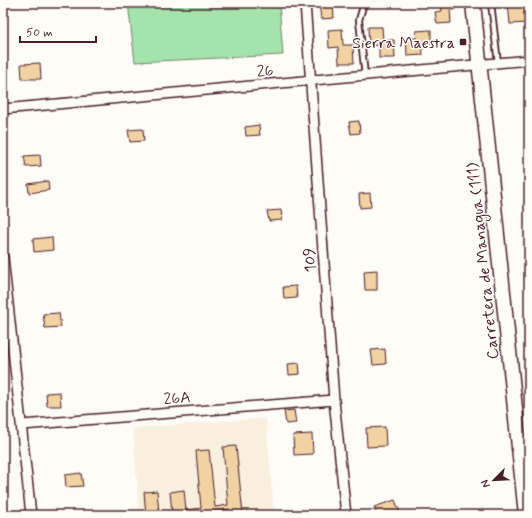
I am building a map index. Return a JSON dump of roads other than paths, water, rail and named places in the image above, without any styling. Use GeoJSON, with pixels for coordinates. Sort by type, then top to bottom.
{"type":"FeatureCollection","features":[{"type":"Feature","properties":{"kind":"main road","name":"Carretera de Managua (111)"},"geometry":{"type":"LineString","coordinates":[[473,3],[526,515]]}},
{"type":"Feature","properties":{"kind":"street","name":"109"},"geometry":{"type":"LineString","coordinates":[[304,3],[312,81],[334,400],[346,515]]}},
{"type":"Feature","properties":{"kind":"street","name":"26"},"geometry":{"type":"LineString","coordinates":[[3,109],[529,60]]}},
{"type":"Feature","properties":{"kind":"street"},"geometry":{"type":"LineString","coordinates":[[3,258],[31,515]]}},
{"type":"Feature","properties":{"kind":"street","name":"26A"},"geometry":{"type":"LineString","coordinates":[[22,425],[334,400]]}},
{"type":"Feature","properties":{"kind":"lane"},"geometry":{"type":"LineString","coordinates":[[364,3],[359,20],[365,76]]}},
{"type":"Feature","properties":{"kind":"lane"},"geometry":{"type":"LineString","coordinates":[[491,3],[498,63]]}},
{"type":"Feature","properties":{"kind":"place","name":"Sierra Maestra"},"geometry":{"type":"Point","coordinates":[463,42]}}]}
